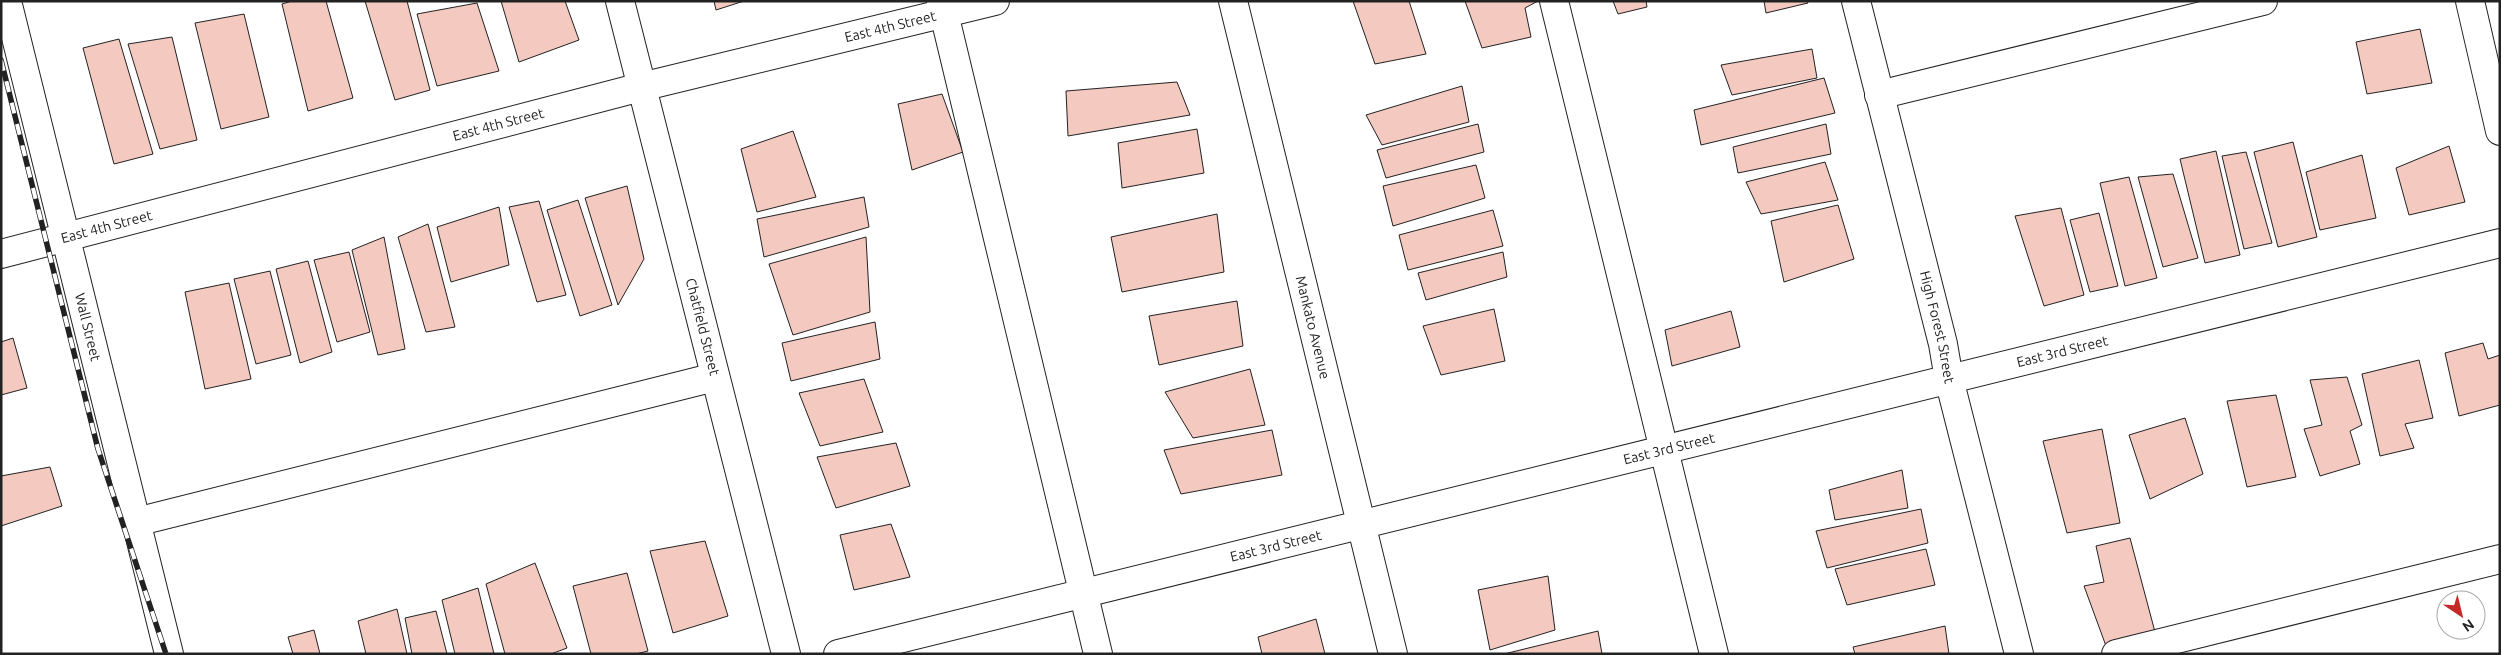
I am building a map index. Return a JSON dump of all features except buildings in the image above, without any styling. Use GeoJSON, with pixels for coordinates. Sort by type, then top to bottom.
{"type":"FeatureCollection","features":[{"type":"Feature","properties":{"kind":"street","name":"Wall Street"},"geometry":{"type":"LineString","coordinates":[[7,1],[169,654]]}},
{"type":"Feature","properties":{"kind":"street","name":"Chatfield Street"},"geometry":{"type":"LineString","coordinates":[[620,1],[786,654]]}},
{"type":"Feature","properties":{"kind":"street","name":"East 4th Street"},"geometry":{"type":"LineString","coordinates":[[1,254],[942,7],[995,1]]}},
{"type":"Feature","properties":{"kind":"street","name":"Mankato Avenue"},"geometry":{"type":"LineString","coordinates":[[1233,1],[1393,654]]}},
{"type":"Feature","properties":{"kind":"street"},"geometry":{"type":"LineString","coordinates":[[1554,1],[1714,654]]}},
{"type":"Feature","properties":{"kind":"street","name":"High Forest Street"},"geometry":{"type":"LineString","coordinates":[[1856,1],[2019,654]]}},
{"type":"Feature","properties":{"kind":"street"},"geometry":{"type":"LineString","coordinates":[[1879,95],[2263,1]]}},
{"type":"Feature","properties":{"kind":"street"},"geometry":{"type":"LineString","coordinates":[[2470,1],[2500,131]]}},
{"type":"Feature","properties":{"kind":"street"},"geometry":{"type":"LineString","coordinates":[[942,7],[1098,654]]}},
{"type":"Feature","properties":{"kind":"street","name":"East 3rd Street"},"geometry":{"type":"LineString","coordinates":[[838,654],[1083,592],[2500,244]]}},
{"type":"Feature","properties":{"kind":"street"},"geometry":{"type":"LineString","coordinates":[[136,522],[715,377]]}},
{"type":"Feature","properties":{"kind":"street"},"geometry":{"type":"LineString","coordinates":[[2116,654],[2500,559]]}},
{"type":"Feature","properties":{"kind":"railway"},"geometry":{"type":"LineString","coordinates":[[1,60],[98,449],[166,654]]}}]}
